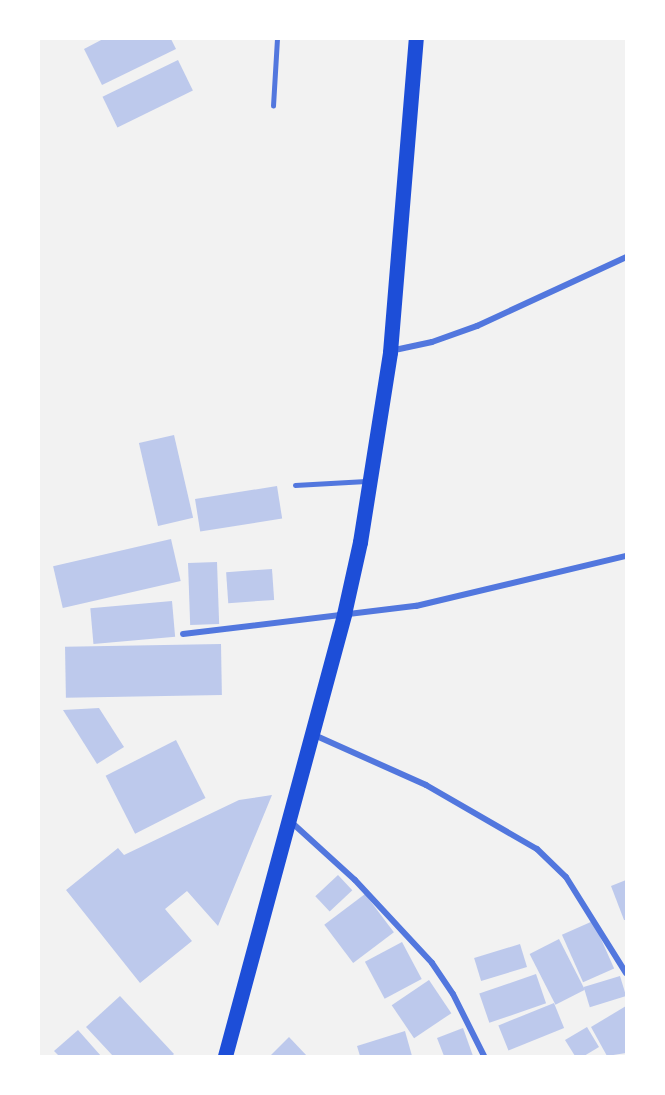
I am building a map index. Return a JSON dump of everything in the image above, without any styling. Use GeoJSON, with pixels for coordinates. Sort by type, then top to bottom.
{"type":"FeatureCollection","features":[{"type":"Feature","properties":{"kind":"main road"},"geometry":{"type":"LineString","coordinates":[[225,1056],[344,614],[371,481],[390,352],[416,39]]}},
{"type":"Feature","properties":{"kind":"street"},"geometry":{"type":"LineString","coordinates":[[390,352],[432,342],[477,326],[626,257]]}},
{"type":"Feature","properties":{"kind":"street"},"geometry":{"type":"LineString","coordinates":[[183,634],[427,604],[626,556]]}},
{"type":"Feature","properties":{"kind":"street"},"geometry":{"type":"LineString","coordinates":[[312,734],[426,785],[537,849],[566,877],[626,973]]}},
{"type":"Feature","properties":{"kind":"street"},"geometry":{"type":"LineString","coordinates":[[289,820],[355,880],[432,963],[458,1002],[484,1056]]}},
{"type":"Feature","properties":{"kind":"lane"},"geometry":{"type":"LineString","coordinates":[[273,106],[277,39]]}},
{"type":"Feature","properties":{"kind":"lane"},"geometry":{"type":"LineString","coordinates":[[295,485],[371,481]]}},
{"type":"Feature","properties":{"kind":"building"},"geometry":{"type":"Polygon","coordinates":[[[103,39],[171,39],[176,49],[102,85],[84,49],[103,39]]]}},
{"type":"Feature","properties":{"kind":"building"},"geometry":{"type":"Polygon","coordinates":[[[178,60],[193,91],[117,127],[103,97],[178,60]]]}},
{"type":"Feature","properties":{"kind":"building"},"geometry":{"type":"Polygon","coordinates":[[[174,435],[193,518],[158,526],[139,443],[174,435]]]}},
{"type":"Feature","properties":{"kind":"building"},"geometry":{"type":"Polygon","coordinates":[[[277,486],[282,519],[200,532],[195,499],[277,486]]]}},
{"type":"Feature","properties":{"kind":"building"},"geometry":{"type":"Polygon","coordinates":[[[171,539],[181,581],[63,608],[53,566],[171,539]]]}},
{"type":"Feature","properties":{"kind":"building"},"geometry":{"type":"Polygon","coordinates":[[[217,562],[219,624],[190,625],[188,563],[217,562]]]}},
{"type":"Feature","properties":{"kind":"building"},"geometry":{"type":"Polygon","coordinates":[[[272,569],[274,600],[228,603],[226,572],[272,569]]]}},
{"type":"Feature","properties":{"kind":"building"},"geometry":{"type":"Polygon","coordinates":[[[172,601],[175,637],[93,644],[90,608],[172,601]]]}},
{"type":"Feature","properties":{"kind":"building"},"geometry":{"type":"Polygon","coordinates":[[[221,644],[222,695],[66,698],[65,647],[221,644]]]}},
{"type":"Feature","properties":{"kind":"building"},"geometry":{"type":"Polygon","coordinates":[[[99,708],[124,747],[97,764],[63,710],[99,708]]]}},
{"type":"Feature","properties":{"kind":"building"},"geometry":{"type":"Polygon","coordinates":[[[176,740],[206,798],[135,834],[106,776],[176,740]]]}},
{"type":"Feature","properties":{"kind":"building"},"geometry":{"type":"Polygon","coordinates":[[[272,795],[218,926],[187,891],[165,909],[192,941],[140,983],[66,890],[118,848],[124,855],[239,800],[272,795]]]}},
{"type":"Feature","properties":{"kind":"building"},"geometry":{"type":"Polygon","coordinates":[[[338,875],[352,890],[330,912],[315,896],[338,875]]]}},
{"type":"Feature","properties":{"kind":"building"},"geometry":{"type":"Polygon","coordinates":[[[626,880],[626,920],[624,920],[611,886],[626,880]]]}},
{"type":"Feature","properties":{"kind":"building"},"geometry":{"type":"Polygon","coordinates":[[[365,894],[394,932],[353,963],[324,925],[365,894]]]}},
{"type":"Feature","properties":{"kind":"building"},"geometry":{"type":"Polygon","coordinates":[[[593,921],[614,969],[583,982],[562,935],[593,921]]]}},
{"type":"Feature","properties":{"kind":"building"},"geometry":{"type":"Polygon","coordinates":[[[559,939],[585,990],[555,1005],[530,954],[559,939]]]}},
{"type":"Feature","properties":{"kind":"building"},"geometry":{"type":"Polygon","coordinates":[[[402,942],[422,979],[385,999],[365,962],[402,942]]]}},
{"type":"Feature","properties":{"kind":"building"},"geometry":{"type":"Polygon","coordinates":[[[520,944],[527,967],[481,981],[474,958],[520,944]]]}},
{"type":"Feature","properties":{"kind":"building"},"geometry":{"type":"Polygon","coordinates":[[[536,974],[546,1003],[489,1023],[479,994],[536,974]]]}},
{"type":"Feature","properties":{"kind":"building"},"geometry":{"type":"Polygon","coordinates":[[[620,976],[626,996],[590,1007],[584,987],[620,976]]]}},
{"type":"Feature","properties":{"kind":"building"},"geometry":{"type":"Polygon","coordinates":[[[429,980],[451,1013],[414,1038],[392,1005],[429,980]]]}},
{"type":"Feature","properties":{"kind":"building"},"geometry":{"type":"Polygon","coordinates":[[[120,996],[174,1054],[172,1056],[113,1056],[86,1027],[120,996]]]}},
{"type":"Feature","properties":{"kind":"building"},"geometry":{"type":"Polygon","coordinates":[[[554,1003],[564,1028],[508,1051],[498,1025],[554,1003]]]}},
{"type":"Feature","properties":{"kind":"building"},"geometry":{"type":"Polygon","coordinates":[[[626,1006],[626,1053],[607,1056],[591,1027],[626,1006]]]}},
{"type":"Feature","properties":{"kind":"building"},"geometry":{"type":"Polygon","coordinates":[[[587,1027],[599,1047],[584,1056],[575,1056],[565,1040],[587,1027]]]}},
{"type":"Feature","properties":{"kind":"building"},"geometry":{"type":"Polygon","coordinates":[[[463,1028],[473,1056],[444,1056],[437,1038],[463,1028]]]}},
{"type":"Feature","properties":{"kind":"building"},"geometry":{"type":"Polygon","coordinates":[[[78,1030],[101,1056],[59,1056],[54,1051],[78,1030]]]}},
{"type":"Feature","properties":{"kind":"building"},"geometry":{"type":"Polygon","coordinates":[[[405,1031],[412,1056],[360,1056],[357,1046],[405,1031]]]}},
{"type":"Feature","properties":{"kind":"building"},"geometry":{"type":"Polygon","coordinates":[[[289,1037],[307,1056],[270,1056],[289,1037]]]}}]}
